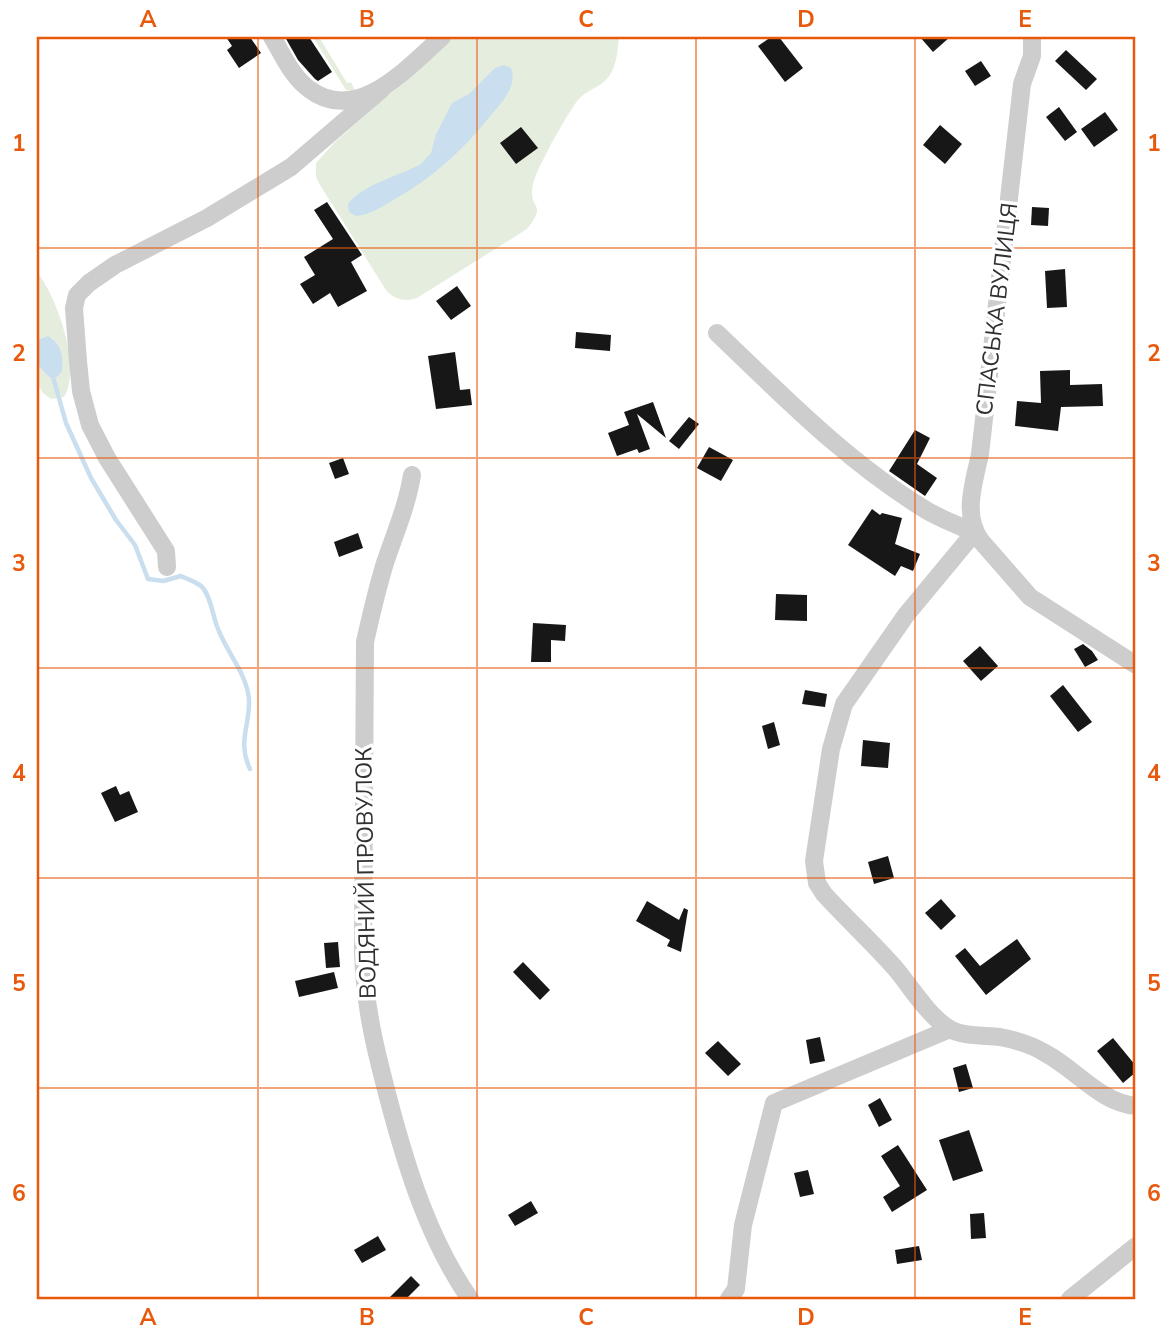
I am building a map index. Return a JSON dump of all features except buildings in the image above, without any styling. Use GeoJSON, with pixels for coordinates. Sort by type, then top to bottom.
{"type":"FeatureCollection","features":[{"type":"Feature","properties":{"kind":"street"},"geometry":{"type":"LineString","coordinates":[[272,37],[299,80],[310,91],[326,98],[341,100],[357,99],[382,89]]}},
{"type":"Feature","properties":{"kind":"street"},"geometry":{"type":"LineString","coordinates":[[167,567],[166,551],[107,458],[90,425],[78,361],[74,308],[77,295],[115,265],[207,218],[291,167],[442,37]]}},
{"type":"Feature","properties":{"kind":"street","name":"СПАСЬКА ВУЛИЦЯ"},"geometry":{"type":"LineString","coordinates":[[975,533],[970,519],[970,499],[980,454],[1023,84],[1032,56],[1032,37]]}},
{"type":"Feature","properties":{"kind":"street"},"geometry":{"type":"LineString","coordinates":[[717,333],[829,439],[874,476],[928,511],[975,533],[1010,577],[1030,597],[1136,666]]}},
{"type":"Feature","properties":{"kind":"street","name":"ВОДЯНИЙ ПРОВУЛОК"},"geometry":{"type":"LineString","coordinates":[[412,475],[408,502],[382,573],[365,642],[365,995],[371,1030],[406,1165],[433,1230],[470,1299]]}},
{"type":"Feature","properties":{"kind":"street"},"geometry":{"type":"LineString","coordinates":[[975,533],[906,615],[844,704],[831,749],[814,861],[817,883],[824,894],[950,1029],[1029,1045],[1048,1054],[1111,1100],[1136,1106]]}},
{"type":"Feature","properties":{"kind":"street"},"geometry":{"type":"LineString","coordinates":[[729,1299],[736,1289],[743,1225],[775,1103],[950,1029]]}},
{"type":"Feature","properties":{"kind":"street"},"geometry":{"type":"LineString","coordinates":[[1070,1299],[1136,1246]]}},
{"type":"Feature","properties":{"kind":"green space"},"geometry":{"type":"Polygon","coordinates":[[[313,37],[319,37],[347,83],[351,82],[355,91],[346,90],[313,37]]]}},
{"type":"Feature","properties":{"kind":"green space"},"geometry":{"type":"Polygon","coordinates":[[[453,37],[619,37],[610,75],[578,100],[539,168],[532,191],[537,211],[527,229],[417,298],[400,299],[386,290],[320,185],[316,177],[316,163],[334,143],[453,37]]]}},
{"type":"Feature","properties":{"kind":"green space"},"geometry":{"type":"Polygon","coordinates":[[[37,272],[45,283],[59,315],[69,351],[69,384],[64,397],[51,399],[37,383],[37,272]]]}},
{"type":"Feature","properties":{"kind":"water"},"geometry":{"type":"Polygon","coordinates":[[[504,65],[511,68],[513,75],[508,93],[459,151],[423,181],[381,207],[356,216],[349,212],[348,204],[363,191],[421,164],[431,153],[436,134],[452,103],[469,94],[495,68],[504,65]]]}},
{"type":"Feature","properties":{"kind":"water"},"geometry":{"type":"Polygon","coordinates":[[[48,336],[59,347],[62,356],[62,371],[57,377],[49,377],[38,365],[37,340],[48,336]]]}},
{"type":"Feature","properties":{"kind":"waterway"},"geometry":{"type":"LineString","coordinates":[[53,377],[66,423],[91,478],[116,520],[135,545],[148,579],[163,581],[181,576],[204,589],[218,630],[247,689],[249,709],[244,750],[250,769]]}}]}
